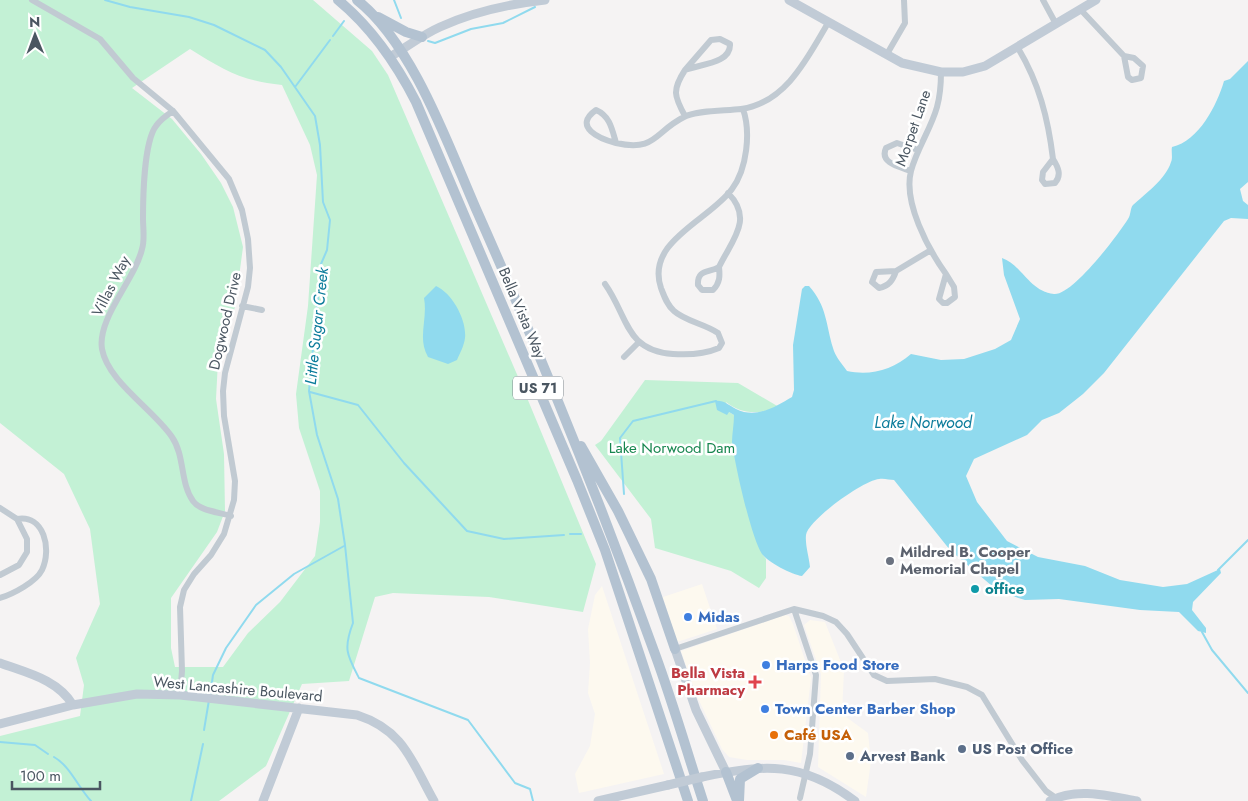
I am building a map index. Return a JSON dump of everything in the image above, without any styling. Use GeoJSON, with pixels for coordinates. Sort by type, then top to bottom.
{"type":"FeatureCollection","features":[{"type":"Feature","properties":{"kind":"main road","name":"Bella Vista Way"},"geometry":{"type":"LineString","coordinates":[[338,0],[362,22],[390,57],[416,102],[577,480],[604,550],[688,801]]}},
{"type":"Feature","properties":{"kind":"main road","name":"Bella Vista Way"},"geometry":{"type":"LineString","coordinates":[[359,2],[400,51],[422,89],[454,160],[562,413],[656,656],[703,801]]}},
{"type":"Feature","properties":{"kind":"main road"},"geometry":{"type":"LineString","coordinates":[[359,2],[386,22],[406,32],[422,37]]}},
{"type":"Feature","properties":{"kind":"main road"},"geometry":{"type":"LineString","coordinates":[[562,413],[618,511],[647,570],[675,649]]}},
{"type":"Feature","properties":{"kind":"main road"},"geometry":{"type":"LineString","coordinates":[[670,748],[682,801]]}},
{"type":"Feature","properties":{"kind":"main road"},"geometry":{"type":"LineString","coordinates":[[738,801],[740,779],[758,768]]}},
{"type":"Feature","properties":{"kind":"main road"},"geometry":{"type":"LineString","coordinates":[[726,772],[738,801]]}},
{"type":"Feature","properties":{"kind":"street","name":"Dogwood Drive"},"geometry":{"type":"LineString","coordinates":[[32,0],[100,39],[133,78],[172,111],[229,179],[242,210],[248,239],[250,268],[225,372],[223,391],[224,416],[236,480],[231,516],[224,534],[211,555],[194,574],[184,590],[180,607],[184,695]]}},
{"type":"Feature","properties":{"kind":"street"},"geometry":{"type":"LineString","coordinates":[[390,57],[422,37],[463,18],[520,3],[545,0]]}},
{"type":"Feature","properties":{"kind":"street"},"geometry":{"type":"LineString","coordinates":[[789,0],[801,3],[828,23],[887,54],[922,69],[942,72],[963,72],[985,66],[1096,0]]}},
{"type":"Feature","properties":{"kind":"street"},"geometry":{"type":"LineString","coordinates":[[887,54],[905,23],[904,0]]}},
{"type":"Feature","properties":{"kind":"street"},"geometry":{"type":"LineString","coordinates":[[1043,0],[1056,24]]}},
{"type":"Feature","properties":{"kind":"street"},"geometry":{"type":"LineString","coordinates":[[1080,9],[1124,56]]}},
{"type":"Feature","properties":{"kind":"street"},"geometry":{"type":"LineString","coordinates":[[616,143],[607,118],[596,110],[590,114],[588,119],[589,129],[593,135],[616,143],[634,147],[649,142],[685,116],[743,109],[761,104],[774,96],[806,61],[828,23]]}},
{"type":"Feature","properties":{"kind":"street"},"geometry":{"type":"LineString","coordinates":[[685,70],[720,60],[727,55],[730,44],[720,38],[711,40],[685,70],[675,92],[685,116]]}},
{"type":"Feature","properties":{"kind":"street"},"geometry":{"type":"LineString","coordinates":[[1018,48],[1037,82],[1049,132],[1053,159]]}},
{"type":"Feature","properties":{"kind":"street","name":"Morpet Lane"},"geometry":{"type":"LineString","coordinates":[[942,72],[938,106],[918,150],[911,171],[910,198],[931,250],[946,274]]}},
{"type":"Feature","properties":{"kind":"street"},"geometry":{"type":"LineString","coordinates":[[605,284],[614,297],[631,334],[638,343],[651,351],[678,354],[702,353],[719,348],[722,343],[718,333],[674,312],[664,299],[659,284],[658,267],[668,248],[678,236],[728,193],[742,167],[748,138],[743,109]]}},
{"type":"Feature","properties":{"kind":"street","name":"Villas Way"},"geometry":{"type":"LineString","coordinates":[[172,111],[156,125],[151,135],[142,198],[143,245],[136,267],[107,320],[102,334],[102,346],[110,369],[165,428],[178,446],[188,493],[194,503],[203,508],[231,516]]}},
{"type":"Feature","properties":{"kind":"street"},"geometry":{"type":"LineString","coordinates":[[911,171],[889,162],[885,158],[884,152],[886,148],[897,143],[918,150]]}},
{"type":"Feature","properties":{"kind":"street"},"geometry":{"type":"LineString","coordinates":[[719,267],[742,217],[740,207],[728,193]]}},
{"type":"Feature","properties":{"kind":"street"},"geometry":{"type":"LineString","coordinates":[[896,271],[931,250]]}},
{"type":"Feature","properties":{"kind":"street"},"geometry":{"type":"LineString","coordinates":[[242,306],[262,310]]}},
{"type":"Feature","properties":{"kind":"street"},"geometry":{"type":"LineString","coordinates":[[624,357],[638,343]]}},
{"type":"Feature","properties":{"kind":"street"},"geometry":{"type":"LineString","coordinates":[[0,508],[17,519],[27,539],[27,552],[19,566],[0,575]]}},
{"type":"Feature","properties":{"kind":"street"},"geometry":{"type":"LineString","coordinates":[[0,598],[14,592],[41,572],[47,556],[44,536],[37,523],[26,517],[17,519]]}},
{"type":"Feature","properties":{"kind":"street"},"geometry":{"type":"LineString","coordinates":[[794,609],[816,675],[813,731],[800,798]]}},
{"type":"Feature","properties":{"kind":"street"},"geometry":{"type":"LineString","coordinates":[[726,772],[696,710],[675,649],[794,609],[823,616],[836,622],[847,634],[874,675],[887,680],[935,679],[967,688],[982,695],[1022,760],[1053,800],[1086,793],[1137,801]]}},
{"type":"Feature","properties":{"kind":"street"},"geometry":{"type":"LineString","coordinates":[[0,663],[51,682],[65,692],[73,704]]}},
{"type":"Feature","properties":{"kind":"street","name":"West Lancashire Boulevard"},"geometry":{"type":"LineString","coordinates":[[0,724],[73,704],[137,694],[184,695],[357,715],[377,721],[395,734],[434,801]]}},
{"type":"Feature","properties":{"kind":"street"},"geometry":{"type":"LineString","coordinates":[[263,801],[299,708]]}},
{"type":"Feature","properties":{"kind":"street"},"geometry":{"type":"LineString","coordinates":[[598,801],[726,772],[758,768],[790,769],[805,773],[828,782],[855,801]]}},
{"type":"Feature","properties":{"kind":"shaded area"},"geometry":{"type":"Polygon","coordinates":[[[702,584],[717,629],[677,642],[663,597],[702,584]]]}},
{"type":"Feature","properties":{"kind":"shaded area"},"geometry":{"type":"Polygon","coordinates":[[[602,586],[664,774],[579,793],[575,774],[590,746],[595,714],[588,693],[590,663],[588,629],[595,595],[602,586]]]}},
{"type":"Feature","properties":{"kind":"shaded area"},"geometry":{"type":"Polygon","coordinates":[[[785,615],[789,616],[793,624],[811,678],[801,763],[784,760],[747,760],[729,757],[722,749],[696,694],[681,651],[785,615]]]}},
{"type":"Feature","properties":{"kind":"shaded area"},"geometry":{"type":"Polygon","coordinates":[[[810,620],[825,622],[844,670],[842,714],[868,733],[871,761],[866,797],[818,767],[821,674],[804,625],[810,620]]]}},
{"type":"Feature","properties":{"kind":"green space"},"geometry":{"type":"Polygon","coordinates":[[[0,0],[313,0],[372,51],[388,75],[525,393],[596,564],[583,612],[489,597],[393,593],[375,597],[349,681],[302,684],[266,766],[219,801],[0,801],[0,736],[80,716],[84,685],[76,658],[100,604],[90,529],[64,474],[0,423],[0,0]],[[190,49],[132,88],[172,119],[201,154],[221,183],[233,207],[243,247],[235,307],[218,361],[216,399],[224,454],[225,511],[217,532],[171,598],[171,648],[175,667],[223,667],[248,633],[280,602],[315,556],[320,522],[320,491],[299,428],[296,394],[308,306],[317,175],[310,145],[282,85],[255,81],[233,73],[190,49]]]}},
{"type":"Feature","properties":{"kind":"green space","name":"Lake Norwood Dam"},"geometry":{"type":"Polygon","coordinates":[[[645,380],[738,383],[779,407],[751,412],[738,409],[726,402],[729,412],[734,415],[734,433],[763,555],[766,559],[766,578],[759,588],[731,571],[655,548],[651,519],[595,445],[601,441],[645,380]]]}},
{"type":"Feature","properties":{"kind":"water","name":"Lake Norwood"},"geometry":{"type":"Polygon","coordinates":[[[1248,61],[1248,182],[1240,189],[1243,201],[1248,205],[1248,219],[1231,218],[1224,221],[1104,373],[1083,394],[1059,413],[1042,420],[1027,435],[974,459],[966,476],[977,502],[1007,541],[1038,557],[1085,566],[1120,580],[1163,587],[1187,584],[1220,569],[1221,573],[1193,602],[1192,610],[1206,628],[1206,633],[1198,631],[1179,612],[1140,610],[1059,599],[1025,600],[999,592],[950,550],[894,480],[879,479],[862,486],[850,493],[816,520],[806,535],[810,567],[802,576],[787,571],[765,557],[753,533],[740,483],[732,442],[734,415],[729,412],[727,415],[717,410],[715,401],[723,402],[743,412],[751,413],[765,410],[792,397],[794,390],[793,345],[802,289],[805,286],[809,286],[815,293],[823,308],[834,351],[847,371],[864,373],[889,368],[911,354],[941,360],[964,359],[995,349],[1011,340],[1020,319],[1004,275],[1002,258],[1015,266],[1032,284],[1046,292],[1054,294],[1062,292],[1072,285],[1115,238],[1129,217],[1133,205],[1155,186],[1165,174],[1172,160],[1172,147],[1191,138],[1212,111],[1224,81],[1230,79],[1248,61]]]}},
{"type":"Feature","properties":{"kind":"water"},"geometry":{"type":"Polygon","coordinates":[[[436,286],[453,301],[464,323],[464,344],[457,360],[448,364],[428,357],[423,343],[424,298],[436,286]]]}},
{"type":"Feature","properties":{"kind":"waterway","name":"Little Sugar Creek"},"geometry":{"type":"LineString","coordinates":[[105,0],[130,7],[189,17],[214,25],[265,50],[281,67],[315,116],[320,145],[323,202],[330,220],[327,250],[321,264],[309,391],[317,435],[338,499],[345,545],[353,623],[347,646],[349,657],[359,678],[468,720],[515,783],[530,789],[533,801]]}},
{"type":"Feature","properties":{"kind":"waterway"},"geometry":{"type":"LineString","coordinates":[[394,0],[401,18]]}},
{"type":"Feature","properties":{"kind":"waterway"},"geometry":{"type":"LineString","coordinates":[[428,41],[435,43],[471,29],[503,23],[535,7]]}},
{"type":"Feature","properties":{"kind":"waterway"},"geometry":{"type":"LineString","coordinates":[[333,36],[344,21]]}},
{"type":"Feature","properties":{"kind":"waterway"},"geometry":{"type":"LineString","coordinates":[[295,87],[330,40]]}},
{"type":"Feature","properties":{"kind":"waterway"},"geometry":{"type":"LineString","coordinates":[[310,392],[358,405],[404,463],[467,531],[504,539],[564,535]]}},
{"type":"Feature","properties":{"kind":"waterway"},"geometry":{"type":"LineString","coordinates":[[624,494],[620,438],[633,421],[716,401]]}},
{"type":"Feature","properties":{"kind":"waterway"},"geometry":{"type":"LineString","coordinates":[[570,534],[581,534]]}},
{"type":"Feature","properties":{"kind":"waterway"},"geometry":{"type":"LineString","coordinates":[[1218,570],[1248,540]]}},
{"type":"Feature","properties":{"kind":"waterway"},"geometry":{"type":"LineString","coordinates":[[210,696],[213,675],[226,648],[256,605],[294,574],[344,546]]}},
{"type":"Feature","properties":{"kind":"waterway"},"geometry":{"type":"LineString","coordinates":[[1202,632],[1212,650],[1248,693]]}},
{"type":"Feature","properties":{"kind":"waterway"},"geometry":{"type":"LineString","coordinates":[[204,730],[209,700]]}},
{"type":"Feature","properties":{"kind":"waterway"},"geometry":{"type":"LineString","coordinates":[[0,742],[35,745],[48,754]]}},
{"type":"Feature","properties":{"kind":"waterway"},"geometry":{"type":"LineString","coordinates":[[191,801],[203,744]]}},
{"type":"Feature","properties":{"kind":"waterway"},"geometry":{"type":"LineString","coordinates":[[54,757],[65,766],[91,801]]}},
{"type":"Feature","properties":{"kind":"place","name":"Mildred B. Cooper Memorial Chapel"},"geometry":{"type":"Point","coordinates":[890,561]}},
{"type":"Feature","properties":{"kind":"place","name":"office"},"geometry":{"type":"Point","coordinates":[975,589]}},
{"type":"Feature","properties":{"kind":"place","name":"Midas"},"geometry":{"type":"Point","coordinates":[688,617]}},
{"type":"Feature","properties":{"kind":"place","name":"Harps Food Store"},"geometry":{"type":"Point","coordinates":[766,665]}},
{"type":"Feature","properties":{"kind":"place","name":"Bella Vista Pharmacy"},"geometry":{"type":"Point","coordinates":[755,682]}},
{"type":"Feature","properties":{"kind":"place","name":"Town Center Barber Shop"},"geometry":{"type":"Point","coordinates":[765,709]}},
{"type":"Feature","properties":{"kind":"place","name":"Café USA"},"geometry":{"type":"Point","coordinates":[774,735]}},
{"type":"Feature","properties":{"kind":"place","name":"US Post Office"},"geometry":{"type":"Point","coordinates":[962,749]}},
{"type":"Feature","properties":{"kind":"place","name":"Arvest Bank"},"geometry":{"type":"Point","coordinates":[850,756]}}]}
